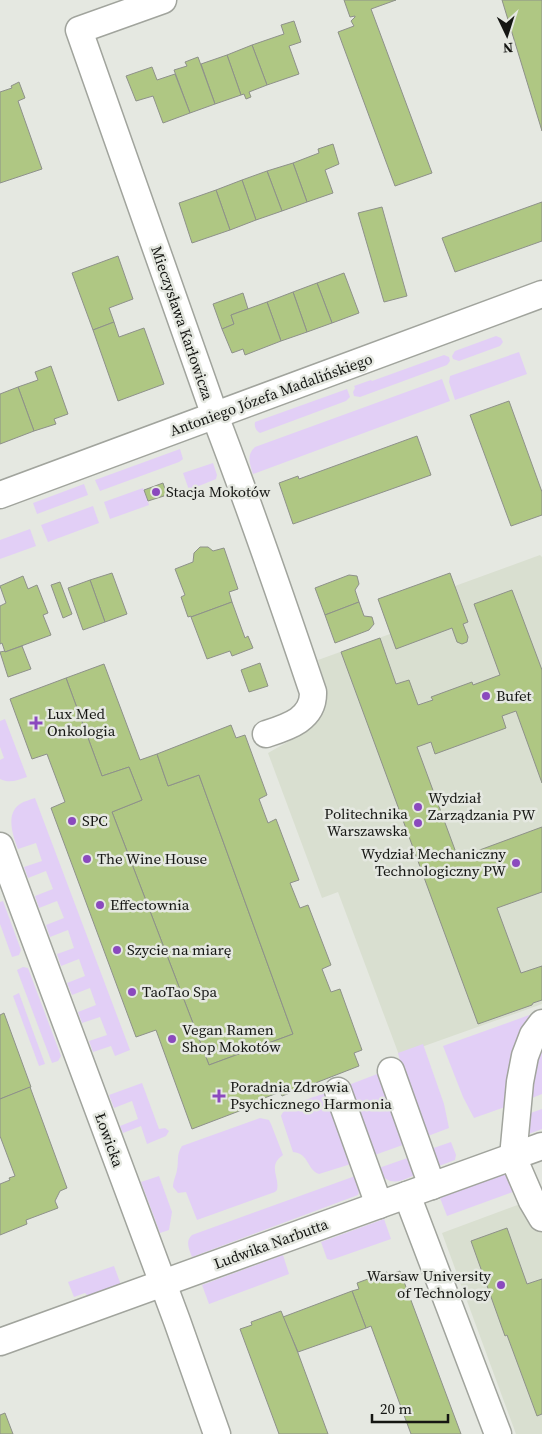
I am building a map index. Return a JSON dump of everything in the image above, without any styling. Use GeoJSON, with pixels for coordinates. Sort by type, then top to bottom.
{"type":"FeatureCollection","features":[{"type":"Feature","properties":{"kind":"street","name":"Mieczysława Karłowicza"},"geometry":{"type":"LineString","coordinates":[[163,0],[79,30],[313,692],[313,702],[309,711],[287,727],[266,734]]}},
{"type":"Feature","properties":{"kind":"street","name":"Antoniego Józefa Madalińskiego"},"geometry":{"type":"LineString","coordinates":[[0,495],[542,294]]}},
{"type":"Feature","properties":{"kind":"street","name":"Łowicka"},"geometry":{"type":"LineString","coordinates":[[0,846],[163,1283],[217,1434]]}},
{"type":"Feature","properties":{"kind":"street"},"geometry":{"type":"LineString","coordinates":[[542,1023],[532,1035],[525,1056],[520,1082],[513,1157],[532,1201],[542,1218]]}},
{"type":"Feature","properties":{"kind":"street"},"geometry":{"type":"LineString","coordinates":[[391,1072],[432,1186]]}},
{"type":"Feature","properties":{"kind":"street"},"geometry":{"type":"LineString","coordinates":[[338,1091],[380,1206]]}},
{"type":"Feature","properties":{"kind":"street","name":"Ludwika Narbutta"},"geometry":{"type":"LineString","coordinates":[[0,1342],[542,1146]]}},
{"type":"Feature","properties":{"kind":"street"},"geometry":{"type":"LineString","coordinates":[[407,1196],[498,1434]]}},
{"type":"Feature","properties":{"kind":"shaded area"},"geometry":{"type":"Polygon","coordinates":[[[496,336],[501,338],[503,342],[500,346],[459,361],[453,359],[452,356],[455,351],[496,336]]]}},
{"type":"Feature","properties":{"kind":"shaded area"},"geometry":{"type":"Polygon","coordinates":[[[519,352],[527,374],[455,400],[449,382],[450,376],[519,352]]]}},
{"type":"Feature","properties":{"kind":"shaded area"},"geometry":{"type":"Polygon","coordinates":[[[444,355],[449,357],[450,361],[447,365],[360,397],[354,396],[354,386],[444,355]]]}},
{"type":"Feature","properties":{"kind":"shaded area"},"geometry":{"type":"Polygon","coordinates":[[[442,379],[450,401],[253,474],[250,453],[255,447],[442,379]]]}},
{"type":"Feature","properties":{"kind":"shaded area"},"geometry":{"type":"Polygon","coordinates":[[[347,389],[350,397],[346,401],[260,433],[257,431],[255,422],[347,389]]]}},
{"type":"Feature","properties":{"kind":"shaded area"},"geometry":{"type":"Polygon","coordinates":[[[180,449],[183,459],[179,462],[100,491],[95,480],[180,449]]]}},
{"type":"Feature","properties":{"kind":"shaded area"},"geometry":{"type":"Polygon","coordinates":[[[213,463],[217,475],[216,479],[189,490],[183,473],[213,463]]]}},
{"type":"Feature","properties":{"kind":"shaded area"},"geometry":{"type":"Polygon","coordinates":[[[84,484],[88,495],[37,514],[33,503],[84,484]]]}},
{"type":"Feature","properties":{"kind":"shaded area"},"geometry":{"type":"Polygon","coordinates":[[[143,488],[149,505],[110,519],[104,502],[143,488]]]}},
{"type":"Feature","properties":{"kind":"shaded area"},"geometry":{"type":"Polygon","coordinates":[[[93,506],[99,523],[48,542],[41,525],[93,506]]]}},
{"type":"Feature","properties":{"kind":"shaded area"},"geometry":{"type":"Polygon","coordinates":[[[30,529],[36,546],[0,559],[0,540],[30,529]]]}},
{"type":"Feature","properties":{"kind":"shaded area","name":"Politechnika Warszawska"},"geometry":{"type":"Polygon","coordinates":[[[540,555],[542,557],[542,1004],[399,1055],[338,892],[322,898],[268,753],[305,732],[316,721],[326,696],[318,660],[390,634],[378,599],[450,573],[455,586],[540,555]]]}},
{"type":"Feature","properties":{"kind":"shaded area"},"geometry":{"type":"Polygon","coordinates":[[[5,719],[27,777],[10,781],[0,779],[0,760],[4,758],[0,747],[0,721],[5,719]]]}},
{"type":"Feature","properties":{"kind":"shaded area"},"geometry":{"type":"Polygon","coordinates":[[[35,798],[130,1050],[115,1056],[111,1046],[93,1052],[89,1041],[107,1035],[100,1017],[82,1023],[78,1012],[96,1005],[90,988],[72,995],[67,983],[85,976],[79,959],[61,966],[57,954],[74,948],[68,930],[50,937],[46,925],[64,918],[57,901],[39,908],[35,896],[53,889],[46,871],[28,878],[24,867],[42,861],[36,843],[18,849],[14,838],[11,819],[15,808],[25,801],[35,798]]]}},
{"type":"Feature","properties":{"kind":"shaded area"},"geometry":{"type":"Polygon","coordinates":[[[3,901],[21,950],[19,955],[12,957],[0,924],[0,902],[3,901]]]}},
{"type":"Feature","properties":{"kind":"shaded area"},"geometry":{"type":"Polygon","coordinates":[[[23,967],[28,968],[61,1056],[58,1061],[52,1063],[17,970],[23,967]]]}},
{"type":"Feature","properties":{"kind":"shaded area"},"geometry":{"type":"Polygon","coordinates":[[[19,993],[45,1064],[39,1066],[13,996],[19,993]]]}},
{"type":"Feature","properties":{"kind":"shaded area"},"geometry":{"type":"Polygon","coordinates":[[[532,1014],[535,1020],[511,1105],[474,1118],[463,1097],[443,1046],[532,1014]]]}},
{"type":"Feature","properties":{"kind":"shaded area"},"geometry":{"type":"Polygon","coordinates":[[[542,1036],[542,1094],[527,1100],[542,1036]]]}},
{"type":"Feature","properties":{"kind":"shaded area"},"geometry":{"type":"Polygon","coordinates":[[[423,1044],[444,1104],[449,1128],[420,1139],[398,1053],[423,1044]]]}},
{"type":"Feature","properties":{"kind":"shaded area"},"geometry":{"type":"Polygon","coordinates":[[[385,1071],[411,1142],[372,1156],[346,1086],[385,1071]]]}},
{"type":"Feature","properties":{"kind":"shaded area"},"geometry":{"type":"Polygon","coordinates":[[[142,1083],[159,1129],[165,1128],[169,1131],[166,1136],[147,1144],[141,1126],[123,1133],[120,1126],[138,1119],[132,1101],[114,1108],[109,1095],[142,1083]]]}},
{"type":"Feature","properties":{"kind":"shaded area"},"geometry":{"type":"Polygon","coordinates":[[[328,1092],[354,1163],[319,1174],[312,1169],[302,1156],[293,1152],[281,1116],[294,1104],[328,1092]]]}},
{"type":"Feature","properties":{"kind":"shaded area"},"geometry":{"type":"Polygon","coordinates":[[[542,1109],[542,1129],[523,1136],[525,1115],[542,1109]]]}},
{"type":"Feature","properties":{"kind":"shaded area"},"geometry":{"type":"Polygon","coordinates":[[[260,1118],[269,1120],[283,1155],[278,1159],[275,1167],[277,1190],[197,1220],[186,1192],[178,1193],[173,1187],[180,1149],[182,1146],[260,1118]]]}},
{"type":"Feature","properties":{"kind":"shaded area"},"geometry":{"type":"Polygon","coordinates":[[[451,1142],[456,1155],[455,1160],[431,1169],[425,1151],[451,1142]]]}},
{"type":"Feature","properties":{"kind":"shaded area"},"geometry":{"type":"Polygon","coordinates":[[[416,1155],[422,1172],[402,1180],[392,1181],[387,1179],[376,1169],[416,1155]]]}},
{"type":"Feature","properties":{"kind":"shaded area"},"geometry":{"type":"Polygon","coordinates":[[[511,1172],[518,1190],[447,1216],[440,1198],[511,1172]]]}},
{"type":"Feature","properties":{"kind":"shaded area"},"geometry":{"type":"Polygon","coordinates":[[[358,1175],[360,1188],[358,1195],[192,1257],[188,1242],[192,1235],[358,1175]]]}},
{"type":"Feature","properties":{"kind":"shaded area"},"geometry":{"type":"Polygon","coordinates":[[[159,1176],[172,1212],[169,1230],[160,1233],[141,1182],[159,1176]]]}},
{"type":"Feature","properties":{"kind":"shaded area","name":"Warsaw University of Technology"},"geometry":{"type":"Polygon","coordinates":[[[542,1196],[542,1434],[516,1434],[442,1233],[542,1196]]]}},
{"type":"Feature","properties":{"kind":"shaded area"},"geometry":{"type":"Polygon","coordinates":[[[384,1219],[391,1239],[331,1260],[327,1259],[321,1242],[384,1219]]]}},
{"type":"Feature","properties":{"kind":"shaded area"},"geometry":{"type":"Polygon","coordinates":[[[283,1255],[289,1274],[209,1304],[202,1285],[283,1255]]]}},
{"type":"Feature","properties":{"kind":"shaded area"},"geometry":{"type":"Polygon","coordinates":[[[114,1266],[121,1285],[89,1297],[85,1293],[74,1297],[68,1282],[114,1266]]]}},
{"type":"Feature","properties":{"kind":"building"},"geometry":{"type":"Polygon","coordinates":[[[344,0],[396,0],[371,9],[432,173],[395,186],[338,32],[354,26],[351,21],[355,16],[350,17],[344,0]]]}},
{"type":"Feature","properties":{"kind":"building"},"geometry":{"type":"Polygon","coordinates":[[[502,0],[542,0],[542,131],[502,0]]]}},
{"type":"Feature","properties":{"kind":"building"},"geometry":{"type":"Polygon","coordinates":[[[294,21],[301,42],[289,46],[299,74],[267,85],[252,45],[284,34],[281,25],[294,21]]]}},
{"type":"Feature","properties":{"kind":"building"},"geometry":{"type":"Polygon","coordinates":[[[252,45],[267,85],[249,92],[251,97],[246,99],[244,94],[241,95],[227,55],[252,45]]]}},
{"type":"Feature","properties":{"kind":"building"},"geometry":{"type":"Polygon","coordinates":[[[227,55],[241,95],[215,104],[201,64],[227,55]]]}},
{"type":"Feature","properties":{"kind":"building"},"geometry":{"type":"Polygon","coordinates":[[[198,57],[215,104],[190,113],[174,70],[187,66],[185,62],[198,57]]]}},
{"type":"Feature","properties":{"kind":"building"},"geometry":{"type":"Polygon","coordinates":[[[152,67],[157,80],[175,74],[190,113],[163,123],[153,96],[136,101],[126,76],[152,67]]]}},
{"type":"Feature","properties":{"kind":"building"},"geometry":{"type":"Polygon","coordinates":[[[19,82],[25,98],[18,101],[42,169],[0,183],[0,92],[12,88],[11,86],[19,82]]]}},
{"type":"Feature","properties":{"kind":"building"},"geometry":{"type":"Polygon","coordinates":[[[333,144],[339,164],[325,170],[333,193],[307,202],[293,163],[319,153],[318,149],[333,144]]]}},
{"type":"Feature","properties":{"kind":"building"},"geometry":{"type":"Polygon","coordinates":[[[293,163],[307,202],[282,211],[267,171],[293,163]]]}},
{"type":"Feature","properties":{"kind":"building"},"geometry":{"type":"Polygon","coordinates":[[[267,171],[282,211],[256,220],[242,180],[267,171]]]}},
{"type":"Feature","properties":{"kind":"building"},"geometry":{"type":"Polygon","coordinates":[[[242,180],[256,220],[230,230],[216,190],[242,180]]]}},
{"type":"Feature","properties":{"kind":"building"},"geometry":{"type":"Polygon","coordinates":[[[216,190],[230,230],[192,243],[179,203],[216,190]]]}},
{"type":"Feature","properties":{"kind":"building"},"geometry":{"type":"Polygon","coordinates":[[[542,202],[542,241],[455,272],[442,238],[542,202]]]}},
{"type":"Feature","properties":{"kind":"building"},"geometry":{"type":"Polygon","coordinates":[[[382,207],[407,296],[384,302],[358,213],[382,207]]]}},
{"type":"Feature","properties":{"kind":"building"},"geometry":{"type":"Polygon","coordinates":[[[118,256],[133,299],[109,308],[114,322],[93,330],[72,273],[118,256]]]}},
{"type":"Feature","properties":{"kind":"building"},"geometry":{"type":"Polygon","coordinates":[[[344,273],[359,313],[332,323],[317,283],[344,273]]]}},
{"type":"Feature","properties":{"kind":"building"},"geometry":{"type":"Polygon","coordinates":[[[317,283],[332,323],[307,332],[293,292],[317,283]]]}},
{"type":"Feature","properties":{"kind":"building"},"geometry":{"type":"Polygon","coordinates":[[[293,292],[307,332],[281,341],[267,302],[293,292]]]}},
{"type":"Feature","properties":{"kind":"building"},"geometry":{"type":"Polygon","coordinates":[[[243,293],[248,309],[231,315],[234,324],[222,329],[213,304],[243,293]]]}},
{"type":"Feature","properties":{"kind":"building"},"geometry":{"type":"Polygon","coordinates":[[[267,302],[281,341],[245,355],[243,349],[232,353],[222,329],[234,324],[231,315],[267,302]]]}},
{"type":"Feature","properties":{"kind":"building"},"geometry":{"type":"Polygon","coordinates":[[[114,322],[119,337],[144,328],[164,384],[118,401],[93,330],[114,322]]]}},
{"type":"Feature","properties":{"kind":"building"},"geometry":{"type":"Polygon","coordinates":[[[51,366],[68,414],[54,419],[56,424],[34,431],[18,387],[38,380],[35,372],[51,366]]]}},
{"type":"Feature","properties":{"kind":"building"},"geometry":{"type":"Polygon","coordinates":[[[18,387],[34,431],[0,444],[0,394],[18,387]]]}},
{"type":"Feature","properties":{"kind":"building"},"geometry":{"type":"Polygon","coordinates":[[[509,401],[542,492],[542,515],[511,526],[470,415],[509,401]]]}},
{"type":"Feature","properties":{"kind":"building"},"geometry":{"type":"Polygon","coordinates":[[[417,436],[431,475],[293,524],[279,483],[298,476],[299,479],[417,436]]]}},
{"type":"Feature","properties":{"kind":"building","name":"Stacja Mokotów"},"geometry":{"type":"Polygon","coordinates":[[[163,483],[167,495],[148,501],[144,490],[163,483]]]}},
{"type":"Feature","properties":{"kind":"building"},"geometry":{"type":"Polygon","coordinates":[[[200,547],[208,547],[213,551],[224,548],[238,589],[229,592],[232,602],[188,617],[181,597],[185,595],[175,569],[193,562],[194,553],[200,547]]]}},
{"type":"Feature","properties":{"kind":"building"},"geometry":{"type":"Polygon","coordinates":[[[112,573],[127,614],[105,622],[90,580],[112,573]]]}},
{"type":"Feature","properties":{"kind":"building"},"geometry":{"type":"Polygon","coordinates":[[[450,573],[468,622],[463,624],[468,637],[467,642],[462,644],[457,642],[452,628],[396,649],[378,599],[450,573]]]}},
{"type":"Feature","properties":{"kind":"building"},"geometry":{"type":"Polygon","coordinates":[[[349,575],[357,576],[359,584],[355,590],[359,602],[325,615],[315,588],[349,575]]]}},
{"type":"Feature","properties":{"kind":"building"},"geometry":{"type":"Polygon","coordinates":[[[23,576],[28,589],[37,585],[48,613],[43,615],[51,635],[5,652],[2,643],[0,644],[0,606],[6,603],[0,586],[23,576]]]}},
{"type":"Feature","properties":{"kind":"building"},"geometry":{"type":"Polygon","coordinates":[[[90,580],[105,622],[83,630],[68,588],[90,580]]]}},
{"type":"Feature","properties":{"kind":"building"},"geometry":{"type":"Polygon","coordinates":[[[60,582],[72,614],[63,618],[51,585],[60,582]]]}},
{"type":"Feature","properties":{"kind":"building"},"geometry":{"type":"Polygon","coordinates":[[[512,590],[542,670],[542,783],[516,711],[502,716],[506,728],[435,754],[431,742],[417,747],[458,858],[542,827],[542,892],[497,908],[521,973],[542,966],[542,1000],[478,1024],[341,652],[380,638],[396,684],[409,680],[418,705],[433,700],[431,697],[472,682],[473,685],[500,675],[474,604],[512,590]]]}},
{"type":"Feature","properties":{"kind":"building"},"geometry":{"type":"Polygon","coordinates":[[[232,602],[245,638],[248,636],[253,648],[232,656],[230,651],[207,659],[191,617],[232,602]]]}},
{"type":"Feature","properties":{"kind":"building"},"geometry":{"type":"Polygon","coordinates":[[[359,602],[364,616],[372,617],[374,624],[369,630],[335,643],[325,615],[359,602]]]}},
{"type":"Feature","properties":{"kind":"building"},"geometry":{"type":"Polygon","coordinates":[[[22,646],[31,669],[8,677],[0,652],[22,646]]]}},
{"type":"Feature","properties":{"kind":"building"},"geometry":{"type":"Polygon","coordinates":[[[260,663],[268,686],[249,692],[241,670],[260,663]]]}},
{"type":"Feature","properties":{"kind":"building"},"geometry":{"type":"Polygon","coordinates":[[[104,664],[140,760],[157,754],[168,786],[199,775],[293,1034],[209,1065],[112,812],[142,800],[129,767],[102,776],[66,678],[104,664]]]}},
{"type":"Feature","properties":{"kind":"building"},"geometry":{"type":"Polygon","coordinates":[[[66,678],[102,776],[129,767],[142,800],[112,812],[209,1065],[293,1034],[199,775],[168,786],[157,754],[231,725],[236,738],[245,735],[267,795],[259,799],[268,823],[276,819],[299,880],[290,883],[300,908],[308,905],[331,965],[322,969],[331,992],[340,989],[362,1050],[354,1053],[359,1066],[282,1096],[280,1092],[254,1102],[255,1105],[192,1129],[156,1030],[136,1037],[51,808],[65,802],[47,754],[32,759],[10,699],[66,678]]]}},
{"type":"Feature","properties":{"kind":"building"},"geometry":{"type":"Polygon","coordinates":[[[4,1013],[31,1087],[0,1099],[0,1015],[4,1013]]]}},
{"type":"Feature","properties":{"kind":"building"},"geometry":{"type":"Polygon","coordinates":[[[30,1087],[67,1188],[60,1191],[55,1201],[58,1208],[26,1220],[27,1224],[0,1235],[0,1184],[15,1176],[0,1136],[0,1099],[30,1087]]]}},
{"type":"Feature","properties":{"kind":"building"},"geometry":{"type":"Polygon","coordinates":[[[507,1228],[527,1284],[542,1279],[542,1414],[537,1416],[507,1335],[505,1336],[471,1241],[507,1228]]]}},
{"type":"Feature","properties":{"kind":"building"},"geometry":{"type":"Polygon","coordinates":[[[400,1271],[461,1434],[411,1434],[371,1326],[366,1328],[352,1291],[359,1289],[357,1283],[387,1272],[388,1275],[400,1271]]]}},
{"type":"Feature","properties":{"kind":"building"},"geometry":{"type":"Polygon","coordinates":[[[352,1291],[366,1328],[298,1352],[283,1317],[352,1291]]]}},
{"type":"Feature","properties":{"kind":"building"},"geometry":{"type":"Polygon","coordinates":[[[281,1311],[328,1434],[279,1434],[240,1329],[252,1325],[251,1322],[281,1311]]]}},
{"type":"Feature","properties":{"kind":"building"},"geometry":{"type":"Polygon","coordinates":[[[5,1413],[13,1434],[0,1434],[0,1415],[5,1413]]]}},
{"type":"Feature","properties":{"kind":"place","name":"Stacja Mokotów"},"geometry":{"type":"Point","coordinates":[156,492]}},
{"type":"Feature","properties":{"kind":"place","name":"Bufet"},"geometry":{"type":"Point","coordinates":[486,696]}},
{"type":"Feature","properties":{"kind":"place","name":"Lux Med Onkologia"},"geometry":{"type":"Point","coordinates":[36,723]}},
{"type":"Feature","properties":{"kind":"place","name":"Wydział Zarządzania PW"},"geometry":{"type":"Point","coordinates":[418,807]}},
{"type":"Feature","properties":{"kind":"place","name":"SPC"},"geometry":{"type":"Point","coordinates":[72,821]}},
{"type":"Feature","properties":{"kind":"place","name":"Politechnika Warszawska"},"geometry":{"type":"Point","coordinates":[418,823]}},
{"type":"Feature","properties":{"kind":"place","name":"The Wine House"},"geometry":{"type":"Point","coordinates":[87,859]}},
{"type":"Feature","properties":{"kind":"place","name":"Wydział Mechaniczny Technologiczny PW"},"geometry":{"type":"Point","coordinates":[516,863]}},
{"type":"Feature","properties":{"kind":"place","name":"Effectownia"},"geometry":{"type":"Point","coordinates":[100,905]}},
{"type":"Feature","properties":{"kind":"place","name":"Szycie na miarę"},"geometry":{"type":"Point","coordinates":[117,950]}},
{"type":"Feature","properties":{"kind":"place","name":"TaoTao Spa"},"geometry":{"type":"Point","coordinates":[132,992]}},
{"type":"Feature","properties":{"kind":"place","name":"Vegan Ramen Shop Mokotów"},"geometry":{"type":"Point","coordinates":[172,1039]}},
{"type":"Feature","properties":{"kind":"place","name":"Poradnia Zdrowia Psychicznego Harmonia"},"geometry":{"type":"Point","coordinates":[219,1096]}},
{"type":"Feature","properties":{"kind":"place","name":"Warsaw University of Technology"},"geometry":{"type":"Point","coordinates":[501,1285]}}]}
